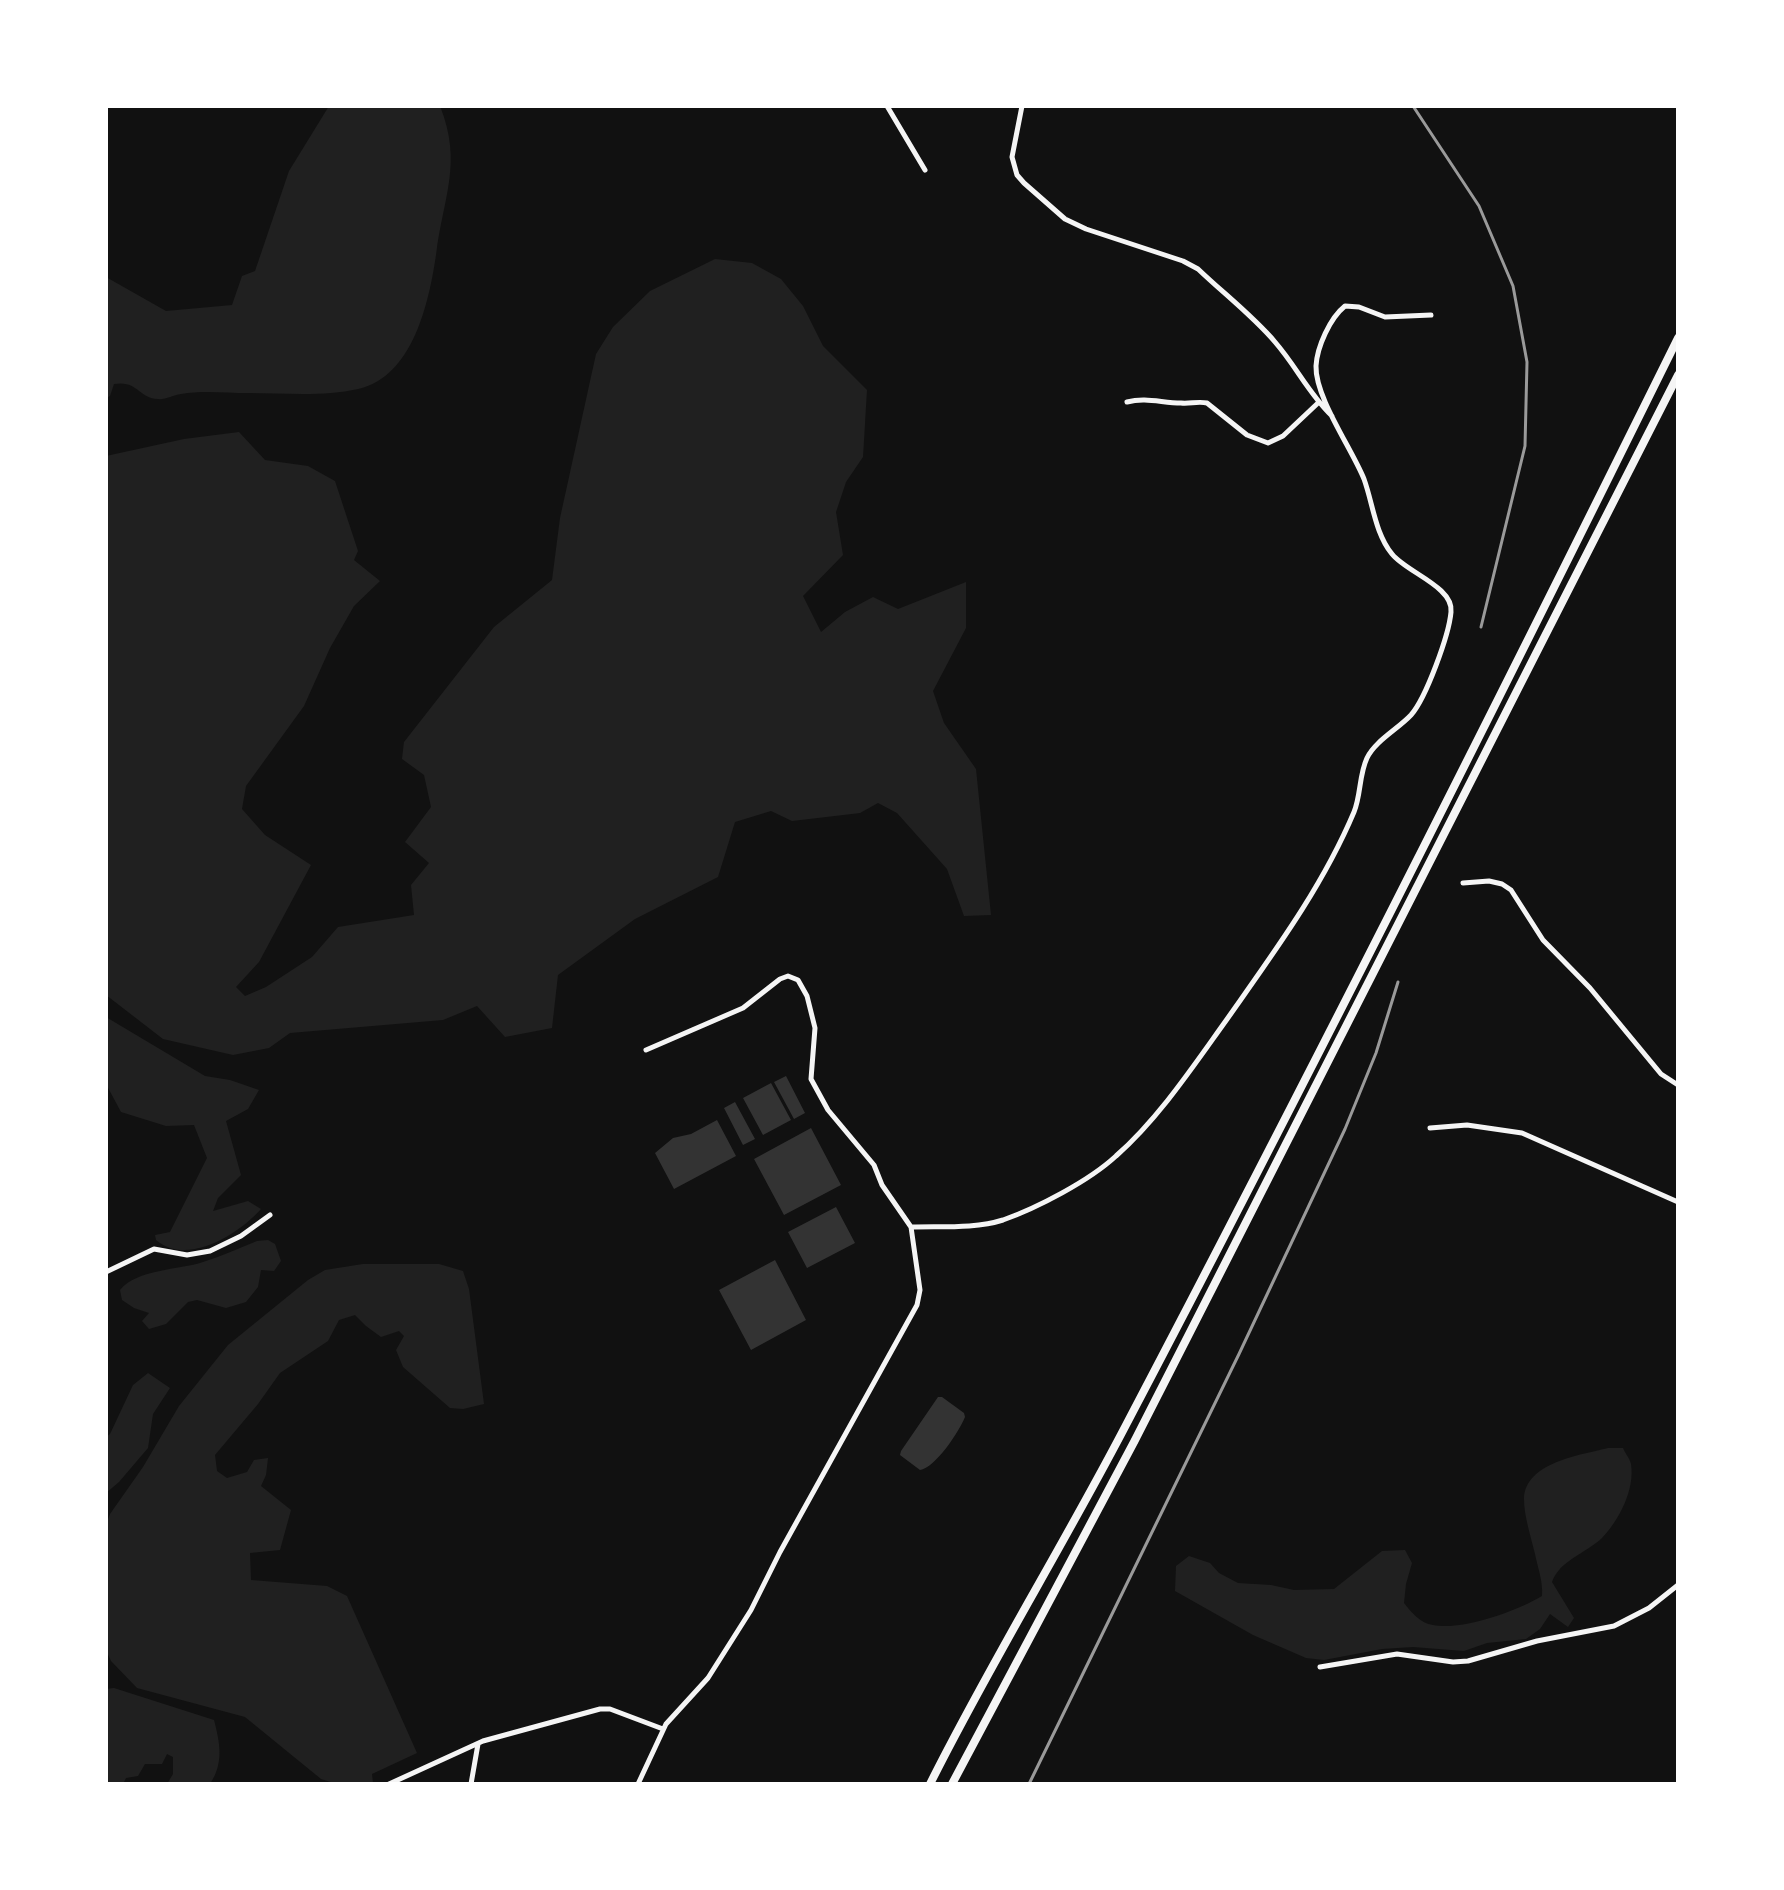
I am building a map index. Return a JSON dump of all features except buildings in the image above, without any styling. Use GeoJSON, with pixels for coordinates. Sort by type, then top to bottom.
{"type":"FeatureCollection","features":[{"type":"Feature","properties":{"kind":"highway"},"geometry":{"type":"LineString","coordinates":[[930,1784],[1173,1334],[1569,559],[1678,338]]}},
{"type":"Feature","properties":{"kind":"highway"},"geometry":{"type":"LineString","coordinates":[[952,1784],[1220,1276],[1678,375]]}},
{"type":"Feature","properties":{"kind":"street"},"geometry":{"type":"LineString","coordinates":[[887,106],[925,170]]}},
{"type":"Feature","properties":{"kind":"street"},"geometry":{"type":"LineString","coordinates":[[1022,106],[1012,157],[1017,175],[1024,183],[1065,219],[1198,269],[1273,339],[1318,403],[1334,418]]}},
{"type":"Feature","properties":{"kind":"street"},"geometry":{"type":"LineString","coordinates":[[911,1227],[992,1223],[1045,1202],[1114,1158],[1146,1125],[1206,1049],[1309,900],[1355,811],[1366,760],[1371,751],[1411,715],[1425,693],[1452,610],[1450,602],[1435,585],[1403,566],[1383,541],[1362,475],[1334,418],[1316,367],[1330,323],[1337,312],[1351,305],[1385,317],[1431,315]]}},
{"type":"Feature","properties":{"kind":"street"},"geometry":{"type":"LineString","coordinates":[[1127,402],[1139,399],[1183,404],[1207,403],[1247,435],[1268,443],[1283,436],[1318,403]]}},
{"type":"Feature","properties":{"kind":"street"},"geometry":{"type":"LineString","coordinates":[[1463,883],[1489,881],[1511,890],[1543,940],[1590,988],[1661,1074],[1678,1085]]}},
{"type":"Feature","properties":{"kind":"street"},"geometry":{"type":"LineString","coordinates":[[638,1784],[663,1729],[708,1678],[751,1610],[917,1305],[920,1290],[911,1227],[882,1185],[874,1165],[816,1091],[811,1079],[815,1028],[807,996],[794,977],[780,979],[743,1008],[646,1050]]}},
{"type":"Feature","properties":{"kind":"street"},"geometry":{"type":"LineString","coordinates":[[1430,1128],[1467,1125],[1522,1133],[1678,1202]]}},
{"type":"Feature","properties":{"kind":"street"},"geometry":{"type":"LineString","coordinates":[[106,1272],[154,1249],[187,1255],[210,1251],[241,1236],[270,1215]]}},
{"type":"Feature","properties":{"kind":"street"},"geometry":{"type":"LineString","coordinates":[[1320,1667],[1397,1654],[1453,1662],[1468,1661],[1537,1641],[1614,1626],[1649,1608],[1678,1585]]}},
{"type":"Feature","properties":{"kind":"street"},"geometry":{"type":"LineString","coordinates":[[389,1784],[478,1743],[600,1709],[610,1709],[663,1729]]}},
{"type":"Feature","properties":{"kind":"street"},"geometry":{"type":"LineString","coordinates":[[471,1784],[478,1743]]}},
{"type":"Feature","properties":{"kind":"shaded area"},"geometry":{"type":"Polygon","coordinates":[[[329,106],[440,106],[447,127],[451,163],[433,274],[423,315],[405,354],[377,382],[345,391],[303,394],[197,392],[161,399],[146,396],[122,383],[114,384],[110,396],[106,398],[106,277],[166,311],[232,305],[242,276],[255,271],[289,171],[329,106]]]}},
{"type":"Feature","properties":{"kind":"shaded area"},"geometry":{"type":"Polygon","coordinates":[[[715,259],[752,263],[781,279],[803,306],[823,346],[867,390],[863,457],[846,482],[836,512],[843,555],[803,596],[821,632],[845,612],[873,597],[898,609],[966,582],[966,628],[933,691],[944,723],[976,769],[991,915],[964,916],[947,869],[897,813],[878,803],[860,813],[792,821],[771,811],[735,822],[718,877],[635,919],[558,975],[552,1028],[505,1037],[477,1006],[443,1020],[290,1033],[269,1048],[233,1055],[163,1039],[106,995],[106,456],[184,439],[239,432],[265,460],[308,466],[335,481],[358,551],[354,560],[380,581],[354,606],[330,648],[304,706],[246,786],[242,809],[265,835],[311,865],[259,962],[236,987],[245,996],[266,987],[312,957],[338,927],[414,915],[411,885],[429,863],[405,842],[431,807],[424,775],[402,759],[404,742],[494,627],[552,580],[560,518],[596,354],[613,327],[650,291],[715,259]]]}},
{"type":"Feature","properties":{"kind":"shaded area"},"geometry":{"type":"Polygon","coordinates":[[[106,1017],[205,1076],[230,1080],[259,1090],[248,1109],[226,1121],[241,1175],[218,1198],[213,1211],[248,1201],[261,1209],[226,1237],[197,1249],[182,1250],[156,1240],[155,1235],[170,1232],[207,1158],[194,1125],[166,1126],[121,1112],[106,1084],[106,1017]]]}},
{"type":"Feature","properties":{"kind":"shaded area"},"geometry":{"type":"Polygon","coordinates":[[[786,1076],[805,1113],[794,1119],[774,1082],[786,1076]]]}},
{"type":"Feature","properties":{"kind":"shaded area"},"geometry":{"type":"Polygon","coordinates":[[[771,1083],[791,1120],[763,1135],[743,1098],[771,1083]]]}},
{"type":"Feature","properties":{"kind":"shaded area"},"geometry":{"type":"Polygon","coordinates":[[[735,1102],[755,1139],[743,1145],[724,1108],[735,1102]]]}},
{"type":"Feature","properties":{"kind":"shaded area"},"geometry":{"type":"Polygon","coordinates":[[[717,1120],[736,1156],[674,1189],[655,1153],[673,1138],[691,1134],[717,1120]]]}},
{"type":"Feature","properties":{"kind":"shaded area"},"geometry":{"type":"Polygon","coordinates":[[[811,1128],[841,1185],[784,1215],[754,1159],[811,1128]]]}},
{"type":"Feature","properties":{"kind":"shaded area"},"geometry":{"type":"Polygon","coordinates":[[[836,1207],[855,1243],[807,1268],[788,1232],[836,1207]]]}},
{"type":"Feature","properties":{"kind":"shaded area"},"geometry":{"type":"Polygon","coordinates":[[[268,1240],[275,1244],[281,1261],[274,1271],[261,1270],[258,1287],[246,1302],[226,1308],[197,1300],[188,1302],[166,1324],[149,1329],[142,1321],[149,1313],[122,1300],[120,1290],[137,1278],[193,1265],[257,1241],[268,1240]]]}},
{"type":"Feature","properties":{"kind":"shaded area"},"geometry":{"type":"Polygon","coordinates":[[[775,1260],[806,1320],[751,1350],[719,1290],[775,1260]]]}},
{"type":"Feature","properties":{"kind":"shaded area"},"geometry":{"type":"Polygon","coordinates":[[[363,1264],[439,1264],[463,1271],[469,1289],[484,1404],[463,1409],[450,1408],[403,1367],[396,1350],[404,1336],[399,1331],[381,1337],[355,1315],[339,1320],[328,1341],[280,1373],[215,1455],[217,1471],[227,1478],[247,1472],[254,1460],[268,1458],[261,1486],[291,1510],[280,1550],[250,1553],[251,1580],[327,1586],[347,1596],[417,1753],[372,1774],[373,1783],[337,1784],[321,1779],[245,1717],[137,1688],[111,1661],[106,1650],[106,1525],[179,1406],[228,1345],[308,1280],[325,1270],[363,1264]]]}},
{"type":"Feature","properties":{"kind":"shaded area"},"geometry":{"type":"Polygon","coordinates":[[[148,1373],[170,1388],[153,1414],[148,1448],[106,1493],[106,1437],[133,1385],[148,1373]]]}},
{"type":"Feature","properties":{"kind":"shaded area"},"geometry":{"type":"Polygon","coordinates":[[[938,1397],[964,1413],[965,1417],[939,1456],[920,1470],[900,1455],[938,1397]]]}},
{"type":"Feature","properties":{"kind":"shaded area"},"geometry":{"type":"Polygon","coordinates":[[[1608,1448],[1623,1448],[1631,1464],[1631,1484],[1620,1514],[1608,1531],[1561,1568],[1552,1582],[1574,1618],[1568,1627],[1550,1614],[1540,1629],[1526,1639],[1487,1643],[1464,1651],[1413,1647],[1382,1649],[1324,1660],[1306,1658],[1253,1635],[1175,1591],[1176,1566],[1189,1556],[1210,1563],[1219,1573],[1238,1583],[1294,1590],[1334,1589],[1382,1551],[1405,1550],[1412,1563],[1404,1603],[1417,1617],[1428,1624],[1445,1626],[1489,1618],[1542,1596],[1524,1506],[1527,1486],[1534,1476],[1556,1462],[1608,1448]]]}},
{"type":"Feature","properties":{"kind":"shaded area"},"geometry":{"type":"Polygon","coordinates":[[[114,1688],[214,1720],[220,1753],[210,1784],[167,1784],[173,1774],[173,1757],[167,1754],[162,1764],[145,1764],[138,1776],[126,1778],[123,1784],[106,1784],[106,1689],[114,1688]]]}},
{"type":"Feature","properties":{"kind":"railway"},"geometry":{"type":"LineString","coordinates":[[1413,106],[1479,206],[1513,286],[1527,362],[1525,446],[1481,627]]}},
{"type":"Feature","properties":{"kind":"railway"},"geometry":{"type":"LineString","coordinates":[[1029,1784],[1345,1129],[1376,1053],[1398,982]]}}]}
